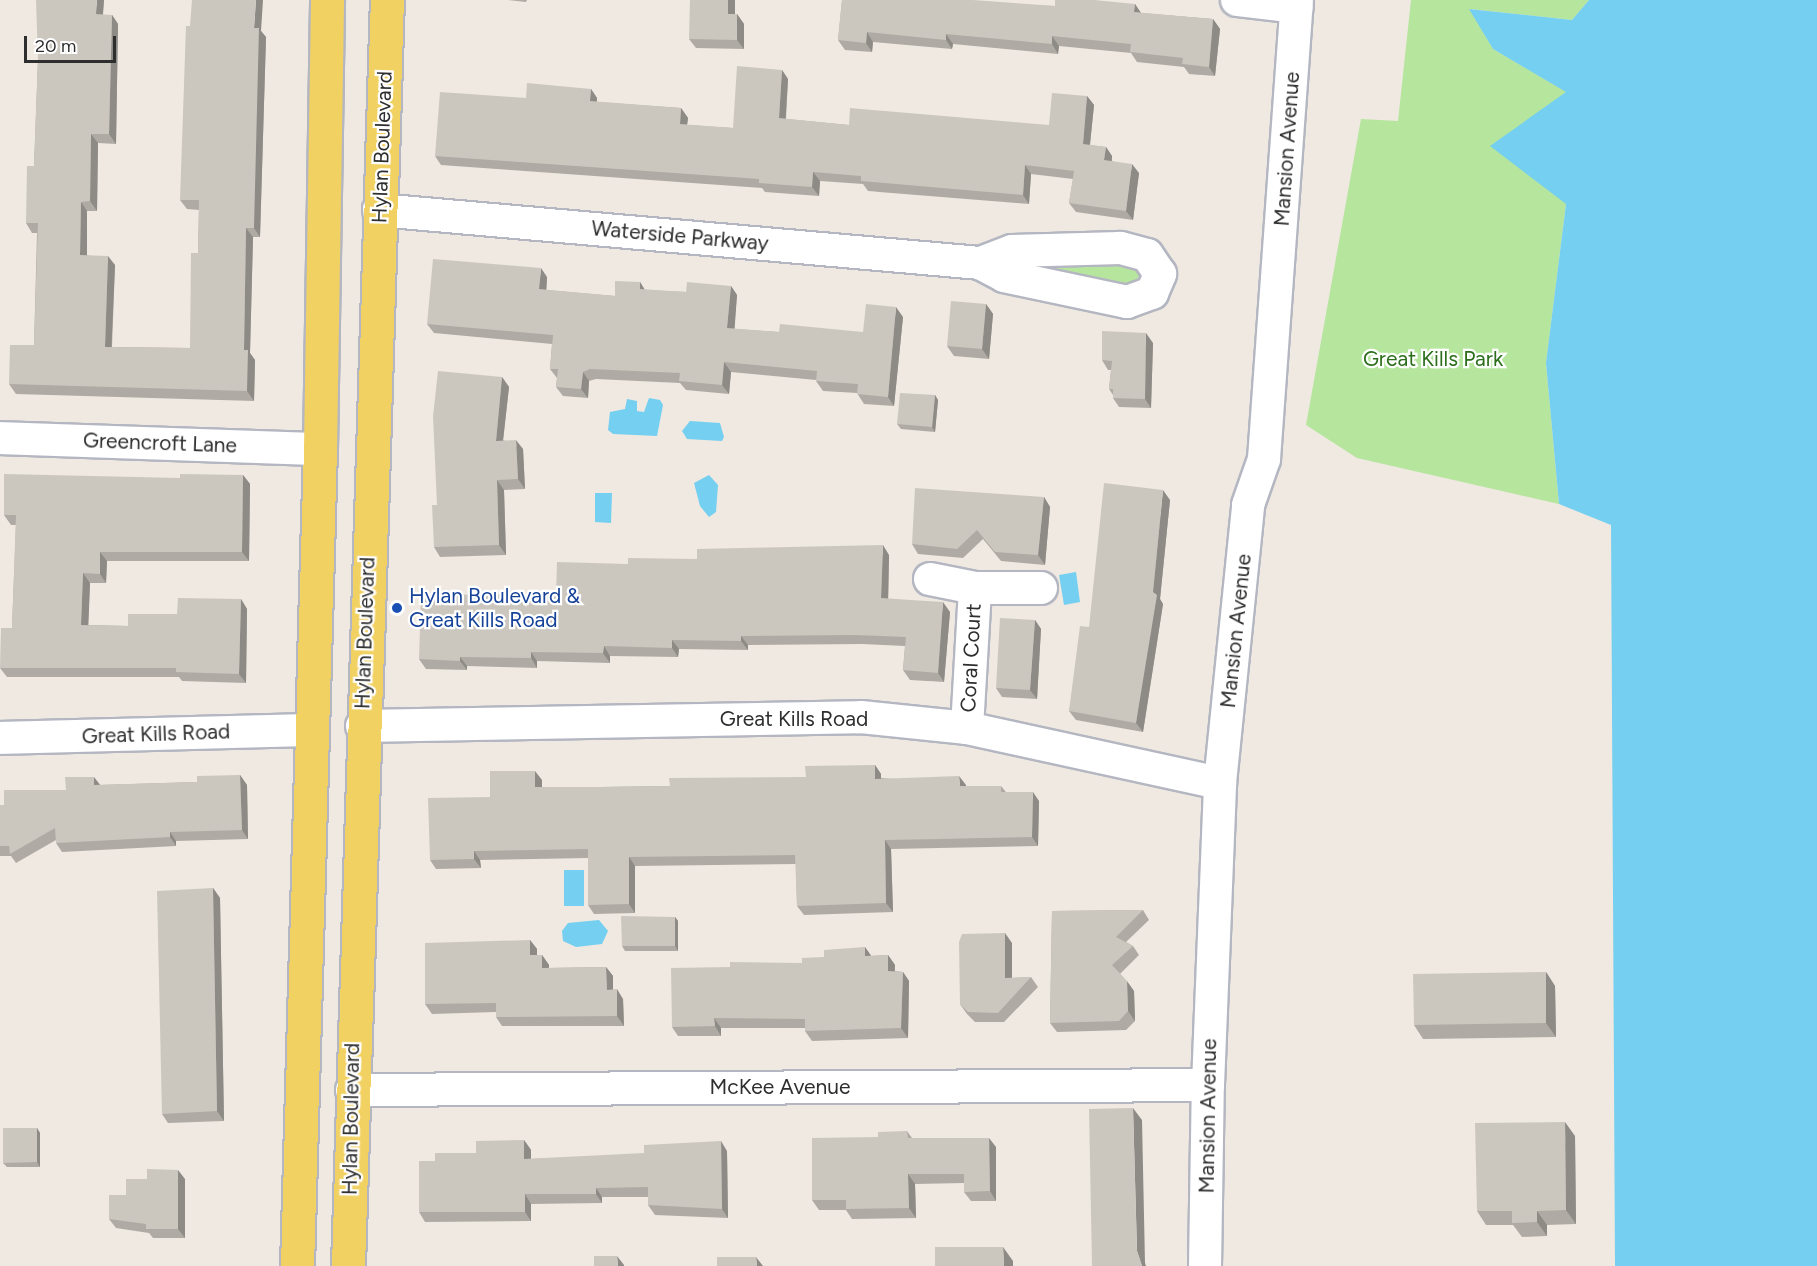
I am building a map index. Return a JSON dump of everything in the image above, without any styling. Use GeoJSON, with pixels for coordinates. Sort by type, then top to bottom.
{"type":"FeatureCollection","features":[{"type":"Feature","properties":{"kind":"main road"},"geometry":{"type":"LineString","coordinates":[[297,1266],[320,449],[327,0]]}},
{"type":"Feature","properties":{"kind":"main road","name":"Hylan Boulevard"},"geometry":{"type":"LineString","coordinates":[[348,1266],[362,726],[387,0]]}},
{"type":"Feature","properties":{"kind":"street"},"geometry":{"type":"LineString","coordinates":[[1237,0],[1297,3]]}},
{"type":"Feature","properties":{"kind":"street","name":"Mansion Avenue"},"geometry":{"type":"LineString","coordinates":[[1205,1266],[1208,1085],[1220,783],[1248,505],[1264,459],[1297,3]]}},
{"type":"Feature","properties":{"kind":"street","name":"Waterside Parkway"},"geometry":{"type":"LineString","coordinates":[[379,210],[980,263]]}},
{"type":"Feature","properties":{"kind":"street","name":"Greencroft Lane"},"geometry":{"type":"LineString","coordinates":[[0,438],[320,449]]}},
{"type":"Feature","properties":{"kind":"street","name":"Coral Court"},"geometry":{"type":"LineString","coordinates":[[930,579],[975,588],[1041,588]]}},
{"type":"Feature","properties":{"kind":"street","name":"Coral Court"},"geometry":{"type":"LineString","coordinates":[[967,728],[975,588]]}},
{"type":"Feature","properties":{"kind":"street","name":"Great Kills Road"},"geometry":{"type":"LineString","coordinates":[[362,726],[861,717],[967,728],[1220,783]]}},
{"type":"Feature","properties":{"kind":"street","name":"Great Kills Road"},"geometry":{"type":"LineString","coordinates":[[0,738],[312,730]]}},
{"type":"Feature","properties":{"kind":"street","name":"McKee Avenue"},"geometry":{"type":"LineString","coordinates":[[352,1090],[1208,1085]]}},
{"type":"Feature","properties":{"kind":"green space","name":"Great Kills Park"},"geometry":{"type":"Polygon","coordinates":[[[1411,0],[1589,0],[1572,20],[1470,9],[1493,49],[1567,92],[1566,204],[1546,363],[1559,504],[1357,458],[1306,425],[1361,119],[1398,121],[1411,0]]]}},
{"type":"Feature","properties":{"kind":"green space"},"geometry":{"type":"Polygon","coordinates":[[[1032,256],[1135,265],[1140,276],[1130,290],[1003,262],[1032,256]]]}},
{"type":"Feature","properties":{"kind":"water"},"geometry":{"type":"Polygon","coordinates":[[[1589,0],[1817,0],[1817,1266],[1615,1266],[1611,525],[1559,504],[1546,363],[1566,204],[1490,146],[1566,92],[1493,49],[1469,9],[1572,20],[1589,0]]]}},
{"type":"Feature","properties":{"kind":"water"},"geometry":{"type":"Polygon","coordinates":[[[649,398],[660,400],[663,405],[657,436],[613,434],[608,430],[610,412],[625,409],[627,399],[637,401],[637,411],[644,412],[649,398]]]}},
{"type":"Feature","properties":{"kind":"water"},"geometry":{"type":"Polygon","coordinates":[[[690,421],[720,423],[724,437],[722,441],[687,439],[682,431],[690,421]]]}},
{"type":"Feature","properties":{"kind":"water"},"geometry":{"type":"Polygon","coordinates":[[[709,475],[718,485],[716,512],[709,517],[700,506],[694,483],[709,475]]]}},
{"type":"Feature","properties":{"kind":"water"},"geometry":{"type":"Polygon","coordinates":[[[595,493],[612,493],[611,523],[595,522],[595,493]]]}},
{"type":"Feature","properties":{"kind":"water"},"geometry":{"type":"Polygon","coordinates":[[[1076,572],[1080,602],[1064,605],[1059,575],[1076,572]]]}},
{"type":"Feature","properties":{"kind":"water"},"geometry":{"type":"Polygon","coordinates":[[[564,870],[584,870],[584,906],[564,906],[564,870]]]}},
{"type":"Feature","properties":{"kind":"water"},"geometry":{"type":"Polygon","coordinates":[[[599,920],[608,931],[602,944],[576,947],[563,941],[562,931],[568,923],[599,920]]]}},
{"type":"Feature","properties":{"kind":"building"},"geometry":{"type":"Polygon","coordinates":[[[36,0],[97,0],[96,14],[112,15],[109,134],[91,134],[90,201],[81,202],[80,255],[108,256],[105,347],[190,348],[191,253],[198,253],[199,200],[180,200],[186,26],[190,26],[192,0],[256,0],[254,28],[259,28],[254,228],[246,228],[244,350],[248,350],[247,391],[9,384],[10,345],[34,345],[38,223],[26,223],[27,166],[34,166],[38,59],[36,0]]]}},
{"type":"Feature","properties":{"kind":"building"},"geometry":{"type":"Polygon","coordinates":[[[690,0],[728,0],[728,14],[737,14],[737,40],[689,39],[690,0]]]}},
{"type":"Feature","properties":{"kind":"building"},"geometry":{"type":"Polygon","coordinates":[[[842,0],[973,0],[1055,6],[1055,0],[1094,0],[1135,4],[1134,12],[1213,19],[1209,67],[1182,64],[1183,58],[1130,52],[1131,44],[1052,36],[1052,44],[946,34],[946,40],[867,32],[866,43],[838,40],[842,0]]]}},
{"type":"Feature","properties":{"kind":"building"},"geometry":{"type":"Polygon","coordinates":[[[737,66],[782,70],[779,118],[849,125],[850,108],[1049,125],[1052,93],[1087,96],[1083,144],[1106,147],[1104,160],[1132,164],[1126,211],[1069,203],[1074,171],[1025,165],[1023,195],[861,181],[861,176],[813,172],[812,187],[759,183],[759,179],[435,156],[440,92],[526,98],[527,83],[591,89],[590,101],[681,108],[680,124],[733,128],[737,66]]]}},
{"type":"Feature","properties":{"kind":"building"},"geometry":{"type":"Polygon","coordinates":[[[433,259],[541,268],[539,289],[615,296],[615,281],[640,282],[640,289],[686,292],[687,282],[731,286],[727,328],[779,332],[780,324],[863,332],[866,304],[896,307],[888,397],[857,394],[858,384],[816,381],[817,371],[724,362],[722,385],[679,381],[680,373],[590,369],[583,372],[581,389],[556,387],[558,369],[550,369],[553,335],[427,324],[433,259]]]}},
{"type":"Feature","properties":{"kind":"building"},"geometry":{"type":"Polygon","coordinates":[[[951,301],[986,304],[982,349],[947,346],[951,301]]]}},
{"type":"Feature","properties":{"kind":"building"},"geometry":{"type":"Polygon","coordinates":[[[1102,331],[1146,333],[1145,399],[1113,398],[1113,389],[1109,389],[1112,361],[1102,360],[1102,331]]]}},
{"type":"Feature","properties":{"kind":"building"},"geometry":{"type":"Polygon","coordinates":[[[438,371],[502,377],[496,441],[516,440],[518,479],[497,480],[499,545],[434,547],[432,505],[437,505],[433,416],[438,371]]]}},
{"type":"Feature","properties":{"kind":"building"},"geometry":{"type":"Polygon","coordinates":[[[900,393],[935,395],[932,427],[897,424],[900,393]]]}},
{"type":"Feature","properties":{"kind":"building"},"geometry":{"type":"Polygon","coordinates":[[[4,474],[180,478],[180,474],[243,475],[242,552],[100,552],[100,574],[83,573],[81,625],[128,626],[128,614],[177,614],[178,598],[241,599],[239,674],[176,672],[176,668],[0,668],[1,628],[12,628],[16,515],[4,515],[4,474]]]}},
{"type":"Feature","properties":{"kind":"building"},"geometry":{"type":"Polygon","coordinates":[[[1104,483],[1163,490],[1153,592],[1157,595],[1136,723],[1069,711],[1080,626],[1089,627],[1104,483]]]}},
{"type":"Feature","properties":{"kind":"building"},"geometry":{"type":"Polygon","coordinates":[[[915,488],[1044,497],[1038,555],[995,552],[977,530],[957,549],[912,544],[915,488]]]}},
{"type":"Feature","properties":{"kind":"building"},"geometry":{"type":"Polygon","coordinates":[[[883,545],[881,598],[943,602],[938,673],[903,670],[906,637],[855,635],[741,636],[741,641],[672,640],[672,648],[604,646],[603,653],[531,652],[531,658],[460,657],[460,661],[419,659],[421,595],[556,594],[557,562],[628,564],[628,558],[697,559],[697,549],[883,545]]]}},
{"type":"Feature","properties":{"kind":"building"},"geometry":{"type":"Polygon","coordinates":[[[1000,618],[1035,620],[1030,690],[996,688],[1000,618]]]}},
{"type":"Feature","properties":{"kind":"building"},"geometry":{"type":"Polygon","coordinates":[[[875,765],[875,779],[959,776],[960,786],[1001,786],[1001,792],[1033,792],[1032,837],[885,840],[886,903],[797,906],[795,855],[629,857],[629,904],[588,905],[588,849],[474,851],[474,859],[430,860],[428,798],[490,797],[490,771],[535,771],[535,787],[670,786],[669,778],[806,777],[805,766],[875,765]]]}},
{"type":"Feature","properties":{"kind":"building"},"geometry":{"type":"Polygon","coordinates":[[[240,775],[242,830],[170,832],[170,837],[56,843],[55,828],[10,854],[9,846],[0,846],[0,805],[4,805],[4,790],[66,790],[65,777],[94,777],[94,785],[197,782],[197,776],[240,775]]]}},
{"type":"Feature","properties":{"kind":"building"},"geometry":{"type":"Polygon","coordinates":[[[213,888],[217,1111],[162,1114],[157,891],[213,888]]]}},
{"type":"Feature","properties":{"kind":"building"},"geometry":{"type":"Polygon","coordinates":[[[1143,910],[1116,937],[1133,946],[1112,965],[1127,981],[1128,1011],[1119,1021],[1050,1023],[1052,911],[1143,910]]]}},
{"type":"Feature","properties":{"kind":"building"},"geometry":{"type":"Polygon","coordinates":[[[621,916],[675,917],[675,946],[622,946],[621,916]]]}},
{"type":"Feature","properties":{"kind":"building"},"geometry":{"type":"Polygon","coordinates":[[[1005,933],[1005,978],[1031,977],[998,1013],[968,1012],[960,1004],[959,942],[962,934],[1005,933]]]}},
{"type":"Feature","properties":{"kind":"building"},"geometry":{"type":"Polygon","coordinates":[[[530,940],[530,955],[542,955],[542,968],[606,967],[607,990],[617,989],[617,1016],[496,1017],[496,1003],[425,1004],[425,943],[530,940]]]}},
{"type":"Feature","properties":{"kind":"building"},"geometry":{"type":"Polygon","coordinates":[[[865,947],[865,956],[888,955],[888,971],[903,972],[901,1028],[805,1031],[805,1019],[714,1018],[715,1026],[672,1027],[671,968],[730,967],[730,962],[802,963],[802,958],[824,957],[824,950],[865,947]]]}},
{"type":"Feature","properties":{"kind":"building"},"geometry":{"type":"Polygon","coordinates":[[[1546,972],[1546,1023],[1414,1025],[1413,974],[1546,972]]]}},
{"type":"Feature","properties":{"kind":"building"},"geometry":{"type":"Polygon","coordinates":[[[1133,1108],[1137,1251],[1142,1266],[1092,1266],[1089,1109],[1133,1108]]]}},
{"type":"Feature","properties":{"kind":"building"},"geometry":{"type":"Polygon","coordinates":[[[1565,1122],[1566,1210],[1537,1211],[1537,1222],[1512,1223],[1512,1211],[1477,1211],[1475,1123],[1565,1122]]]}},
{"type":"Feature","properties":{"kind":"building"},"geometry":{"type":"Polygon","coordinates":[[[3,1128],[37,1128],[37,1162],[3,1163],[3,1128]]]}},
{"type":"Feature","properties":{"kind":"building"},"geometry":{"type":"Polygon","coordinates":[[[907,1131],[908,1138],[989,1138],[990,1191],[964,1192],[964,1174],[908,1174],[909,1208],[846,1209],[846,1200],[812,1200],[812,1138],[878,1137],[878,1132],[907,1131]]]}},
{"type":"Feature","properties":{"kind":"building"},"geometry":{"type":"Polygon","coordinates":[[[524,1140],[524,1159],[644,1153],[644,1145],[721,1141],[722,1209],[648,1205],[648,1187],[596,1188],[596,1194],[525,1194],[525,1212],[419,1212],[419,1161],[435,1161],[435,1153],[476,1153],[476,1141],[524,1140]]]}},
{"type":"Feature","properties":{"kind":"building"},"geometry":{"type":"Polygon","coordinates":[[[147,1169],[178,1170],[178,1229],[146,1229],[146,1224],[109,1219],[109,1195],[126,1195],[126,1179],[147,1179],[147,1169]]]}},
{"type":"Feature","properties":{"kind":"building"},"geometry":{"type":"Polygon","coordinates":[[[935,1247],[1003,1247],[1004,1266],[935,1266],[935,1247]]]}},
{"type":"Feature","properties":{"kind":"building"},"geometry":{"type":"Polygon","coordinates":[[[594,1256],[617,1256],[618,1266],[594,1266],[594,1256]]]}},
{"type":"Feature","properties":{"kind":"building"},"geometry":{"type":"Polygon","coordinates":[[[717,1257],[756,1257],[757,1266],[717,1266],[717,1257]]]}},
{"type":"Feature","properties":{"kind":"place","name":"Hylan Boulevard & Great Kills Road"},"geometry":{"type":"Point","coordinates":[397,608]}}]}
